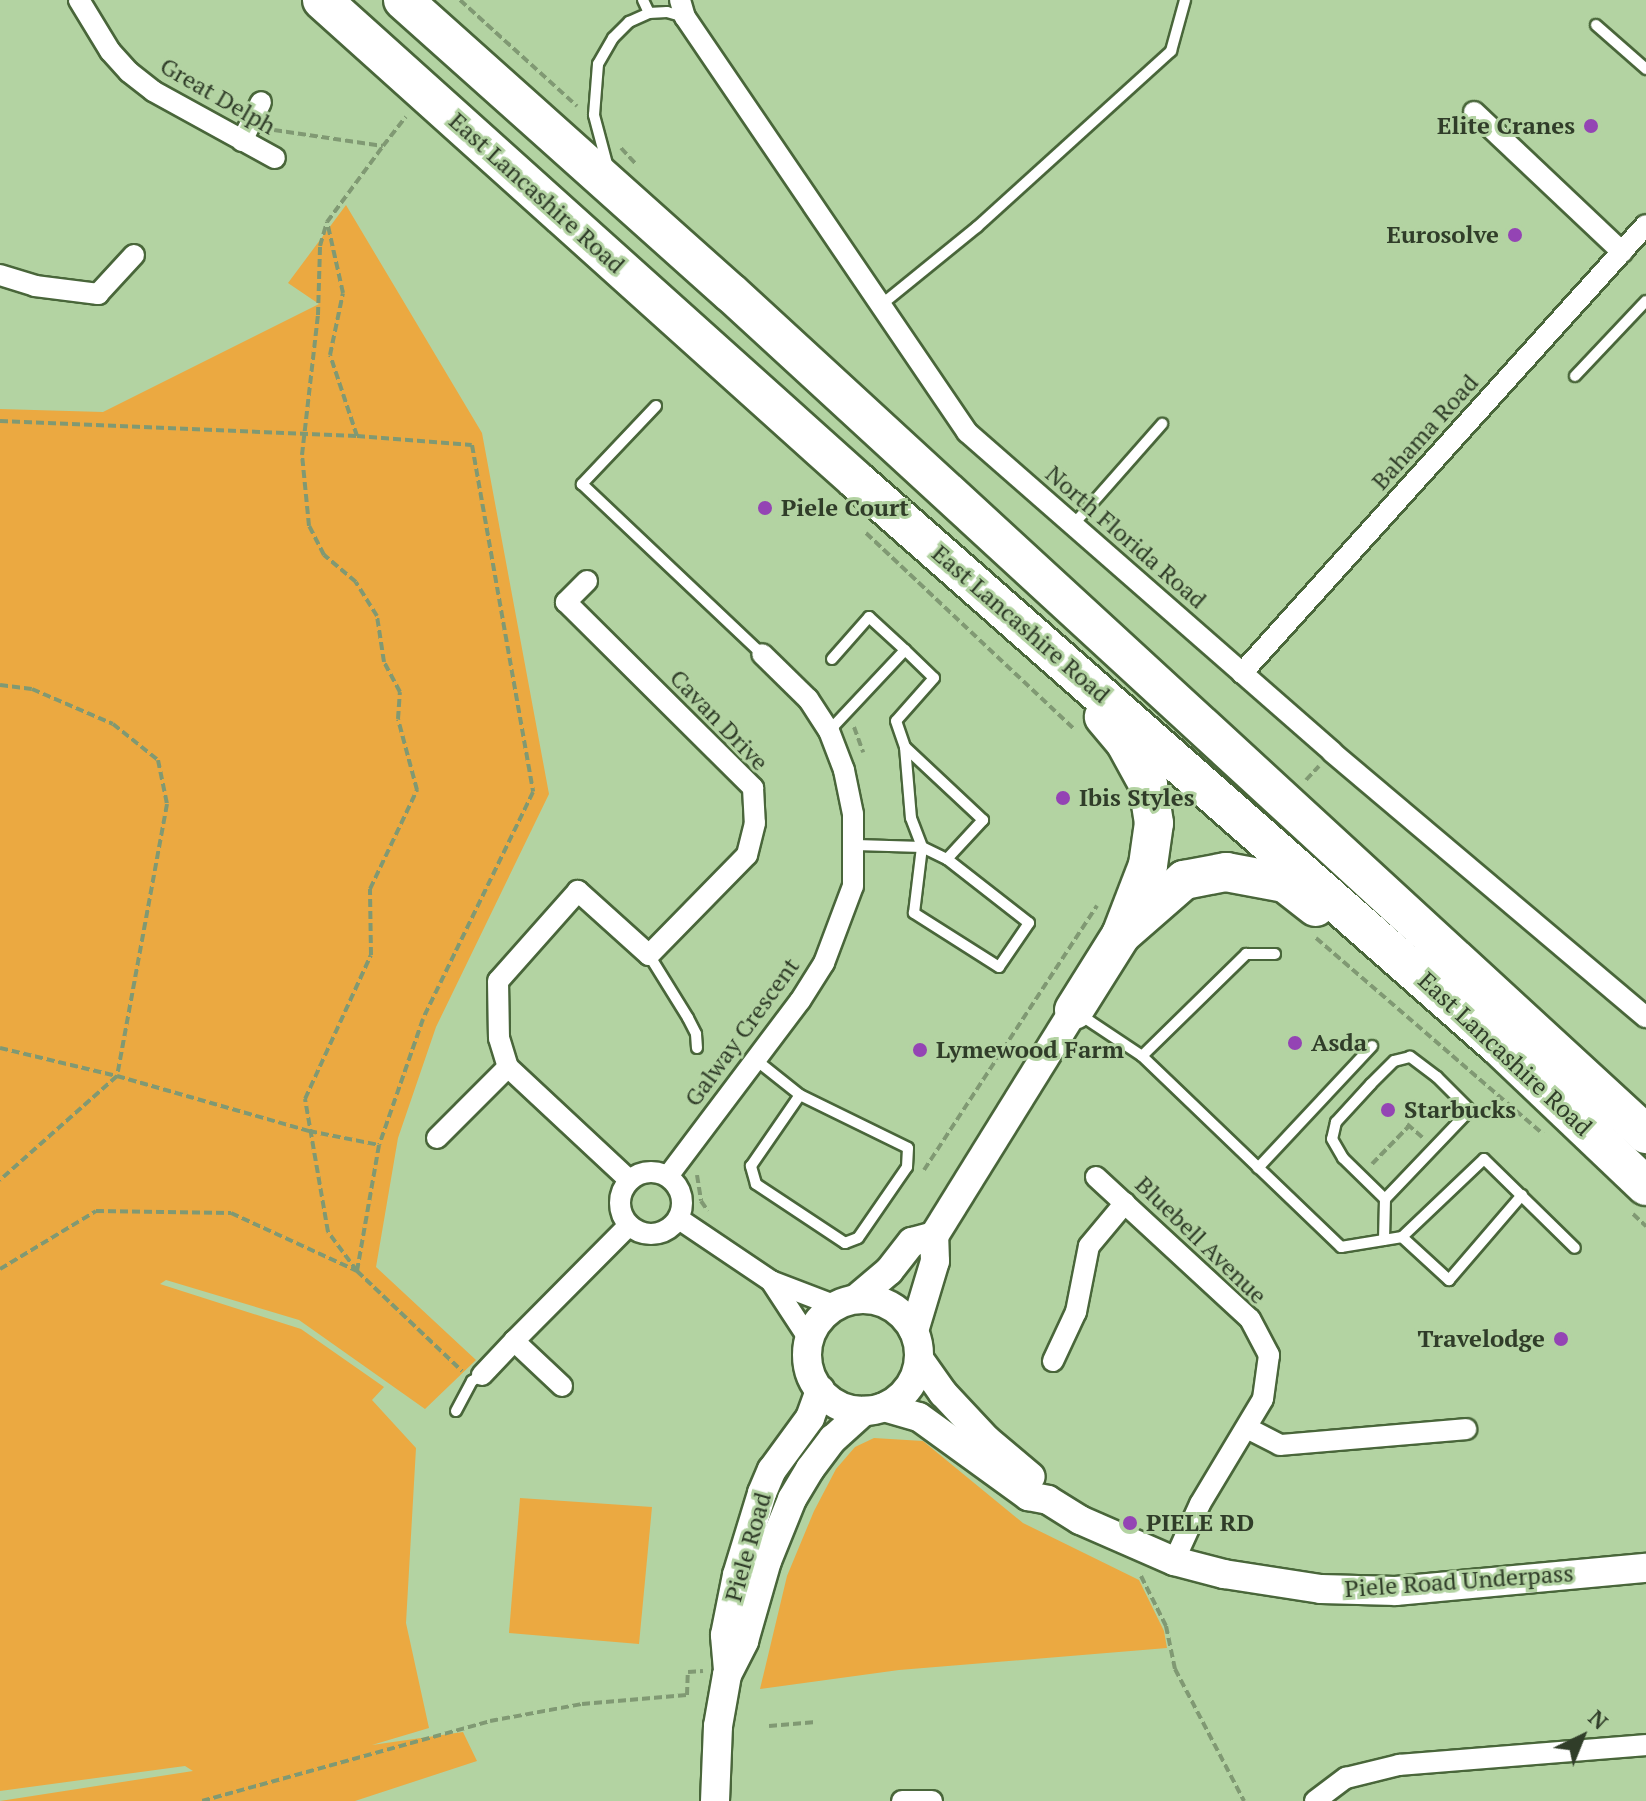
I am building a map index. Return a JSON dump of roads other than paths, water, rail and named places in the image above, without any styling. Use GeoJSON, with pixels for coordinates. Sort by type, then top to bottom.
{"type":"FeatureCollection","features":[{"type":"Feature","properties":{"kind":"highway","name":"East Lancashire Road"},"geometry":{"type":"LineString","coordinates":[[322,0],[423,108],[1034,637],[1501,1048],[1635,1196]]}},
{"type":"Feature","properties":{"kind":"highway","name":"East Lancashire Road"},"geometry":{"type":"LineString","coordinates":[[403,0],[613,187],[1646,1134]]}},
{"type":"Feature","properties":{"kind":"highway"},"geometry":{"type":"LineString","coordinates":[[1034,637],[1125,742],[1148,784],[1154,823],[1148,865],[1121,935],[1074,1010]]}},
{"type":"Feature","properties":{"kind":"highway"},"geometry":{"type":"LineString","coordinates":[[1121,935],[1184,880],[1226,872],[1285,883],[1501,1048]]}},
{"type":"Feature","properties":{"kind":"street","name":"Great Delph"},"geometry":{"type":"LineString","coordinates":[[79,0],[110,51],[129,72],[153,91],[246,134],[275,158]]}},
{"type":"Feature","properties":{"kind":"street"},"geometry":{"type":"LineString","coordinates":[[339,0],[423,108]]}},
{"type":"Feature","properties":{"kind":"street","name":"North Florida Road"},"geometry":{"type":"LineString","coordinates":[[682,8],[967,432],[1242,673],[1646,1017]]}},
{"type":"Feature","properties":{"kind":"street"},"geometry":{"type":"LineString","coordinates":[[246,134],[261,102]]}},
{"type":"Feature","properties":{"kind":"street"},"geometry":{"type":"LineString","coordinates":[[1474,112],[1622,252]]}},
{"type":"Feature","properties":{"kind":"street","name":"Bahama Road"},"geometry":{"type":"LineString","coordinates":[[1242,673],[1646,225]]}},
{"type":"Feature","properties":{"kind":"street"},"geometry":{"type":"LineString","coordinates":[[0,275],[35,286],[98,294],[134,255]]}},
{"type":"Feature","properties":{"kind":"street","name":"Cavan Drive"},"geometry":{"type":"LineString","coordinates":[[587,581],[566,602],[753,788],[755,823],[747,855],[649,955]]}},
{"type":"Feature","properties":{"kind":"street","name":"Galway Crescent"},"geometry":{"type":"LineString","coordinates":[[668,1176],[756,1060],[824,963],[853,886],[856,845],[844,770],[829,731],[808,699],[762,654]]}},
{"type":"Feature","properties":{"kind":"street"},"geometry":{"type":"LineString","coordinates":[[629,1180],[508,1067],[499,1038],[498,981],[578,891],[649,955]]}},
{"type":"Feature","properties":{"kind":"street"},"geometry":{"type":"LineString","coordinates":[[771,1281],[800,1341],[808,1365],[808,1387],[844,1408],[874,1409],[908,1388],[935,1261],[934,1236],[1074,1010]]}},
{"type":"Feature","properties":{"kind":"street"},"geometry":{"type":"LineString","coordinates":[[437,1138],[508,1067]]}},
{"type":"Feature","properties":{"kind":"street"},"geometry":{"type":"LineString","coordinates":[[644,1172],[668,1176],[680,1190],[683,1200],[679,1219],[673,1226],[656,1234],[637,1231],[629,1225],[619,1203],[629,1180],[644,1172]]}},
{"type":"Feature","properties":{"kind":"street","name":"Bluebell Avenue"},"geometry":{"type":"LineString","coordinates":[[1096,1177],[1250,1319],[1269,1355],[1263,1399],[1200,1504],[1174,1561]]}},
{"type":"Feature","properties":{"kind":"street"},"geometry":{"type":"LineString","coordinates":[[1053,1361],[1076,1312],[1089,1246],[1125,1203]]}},
{"type":"Feature","properties":{"kind":"street"},"geometry":{"type":"LineString","coordinates":[[679,1219],[771,1281],[846,1303],[874,1300],[892,1307],[916,1345]]}},
{"type":"Feature","properties":{"kind":"street"},"geometry":{"type":"LineString","coordinates":[[477,1378],[629,1225]]}},
{"type":"Feature","properties":{"kind":"street"},"geometry":{"type":"LineString","coordinates":[[800,1341],[821,1318],[889,1271],[912,1242],[934,1236]]}},
{"type":"Feature","properties":{"kind":"street"},"geometry":{"type":"LineString","coordinates":[[514,1341],[562,1386]]}},
{"type":"Feature","properties":{"kind":"street","name":"Piele Road Underpass"},"geometry":{"type":"LineString","coordinates":[[916,1345],[943,1393],[987,1440],[1039,1483],[1048,1500]]}},
{"type":"Feature","properties":{"kind":"street","name":"Piele Road"},"geometry":{"type":"LineString","coordinates":[[715,1801],[718,1726],[728,1670],[725,1635],[737,1575],[772,1470],[810,1418],[808,1387]]}},
{"type":"Feature","properties":{"kind":"street","name":"Piele Road Underpass"},"geometry":{"type":"LineString","coordinates":[[874,1409],[919,1417],[1028,1496],[1048,1500],[1080,1520],[1174,1561],[1278,1584],[1336,1590],[1396,1591],[1646,1568]]}},
{"type":"Feature","properties":{"kind":"street","name":"Piele Road"},"geometry":{"type":"LineString","coordinates":[[728,1670],[744,1641],[767,1561],[792,1499],[833,1439],[874,1409]]}},
{"type":"Feature","properties":{"kind":"street"},"geometry":{"type":"LineString","coordinates":[[1247,1428],[1280,1445],[1466,1429]]}},
{"type":"Feature","properties":{"kind":"street"},"geometry":{"type":"LineString","coordinates":[[1315,1801],[1326,1789],[1368,1771],[1646,1745]]}},
{"type":"Feature","properties":{"kind":"street"},"geometry":{"type":"LineString","coordinates":[[902,1801],[932,1801]]}},
{"type":"Feature","properties":{"kind":"lane"},"geometry":{"type":"LineString","coordinates":[[643,0],[649,13]]}},
{"type":"Feature","properties":{"kind":"lane"},"geometry":{"type":"LineString","coordinates":[[881,305],[977,227],[1171,51],[1185,0]]}},
{"type":"Feature","properties":{"kind":"lane"},"geometry":{"type":"LineString","coordinates":[[613,187],[594,115],[598,64],[613,38],[629,22],[649,13],[682,8]]}},
{"type":"Feature","properties":{"kind":"lane"},"geometry":{"type":"LineString","coordinates":[[1596,25],[1646,69]]}},
{"type":"Feature","properties":{"kind":"lane"},"geometry":{"type":"LineString","coordinates":[[1575,376],[1646,301]]}},
{"type":"Feature","properties":{"kind":"lane"},"geometry":{"type":"LineString","coordinates":[[656,406],[582,484],[762,654]]}},
{"type":"Feature","properties":{"kind":"lane"},"geometry":{"type":"LineString","coordinates":[[1073,525],[1162,424]]}},
{"type":"Feature","properties":{"kind":"lane"},"geometry":{"type":"LineString","coordinates":[[832,659],[869,617],[934,678],[896,721],[905,747],[911,818],[922,847],[914,913],[999,967],[1029,923],[947,859],[922,847],[856,845]]}},
{"type":"Feature","properties":{"kind":"lane"},"geometry":{"type":"LineString","coordinates":[[829,731],[905,650]]}},
{"type":"Feature","properties":{"kind":"lane"},"geometry":{"type":"LineString","coordinates":[[905,747],[983,820],[947,859]]}},
{"type":"Feature","properties":{"kind":"lane"},"geometry":{"type":"LineString","coordinates":[[1142,1056],[1246,954],[1275,954]]}},
{"type":"Feature","properties":{"kind":"lane"},"geometry":{"type":"LineString","coordinates":[[649,955],[688,1018],[696,1034],[697,1048]]}},
{"type":"Feature","properties":{"kind":"lane"},"geometry":{"type":"LineString","coordinates":[[1074,1010],[1142,1056],[1341,1247],[1402,1237],[1484,1159],[1575,1248]]}},
{"type":"Feature","properties":{"kind":"lane"},"geometry":{"type":"LineString","coordinates":[[1258,1168],[1372,1046]]}},
{"type":"Feature","properties":{"kind":"lane"},"geometry":{"type":"LineString","coordinates":[[1384,1240],[1385,1199],[1470,1110],[1437,1077],[1410,1057],[1394,1061],[1336,1122],[1332,1139],[1343,1158],[1385,1199]]}},
{"type":"Feature","properties":{"kind":"lane"},"geometry":{"type":"LineString","coordinates":[[756,1060],[800,1095],[908,1148],[907,1167],[858,1238],[845,1243],[756,1184],[751,1166],[800,1095]]}},
{"type":"Feature","properties":{"kind":"lane"},"geometry":{"type":"LineString","coordinates":[[1402,1237],[1449,1280],[1522,1195]]}},
{"type":"Feature","properties":{"kind":"lane"},"geometry":{"type":"LineString","coordinates":[[456,1411],[477,1378]]}},
{"type":"Feature","properties":{"kind":"place","name":"Elite Cranes"},"geometry":{"type":"Point","coordinates":[1591,126]}},
{"type":"Feature","properties":{"kind":"place","name":"Eurosolve"},"geometry":{"type":"Point","coordinates":[1515,235]}},
{"type":"Feature","properties":{"kind":"place","name":"Piele Court"},"geometry":{"type":"Point","coordinates":[765,508]}},
{"type":"Feature","properties":{"kind":"place","name":"Ibis Styles"},"geometry":{"type":"Point","coordinates":[1063,798]}},
{"type":"Feature","properties":{"kind":"place","name":"Asda"},"geometry":{"type":"Point","coordinates":[1295,1043]}},
{"type":"Feature","properties":{"kind":"place","name":"Lymewood Farm"},"geometry":{"type":"Point","coordinates":[920,1050]}},
{"type":"Feature","properties":{"kind":"place","name":"Starbucks"},"geometry":{"type":"Point","coordinates":[1388,1110]}},
{"type":"Feature","properties":{"kind":"place","name":"Travelodge"},"geometry":{"type":"Point","coordinates":[1561,1339]}},
{"type":"Feature","properties":{"kind":"place","name":"PIELE RD"},"geometry":{"type":"Point","coordinates":[1130,1523]}}]}
